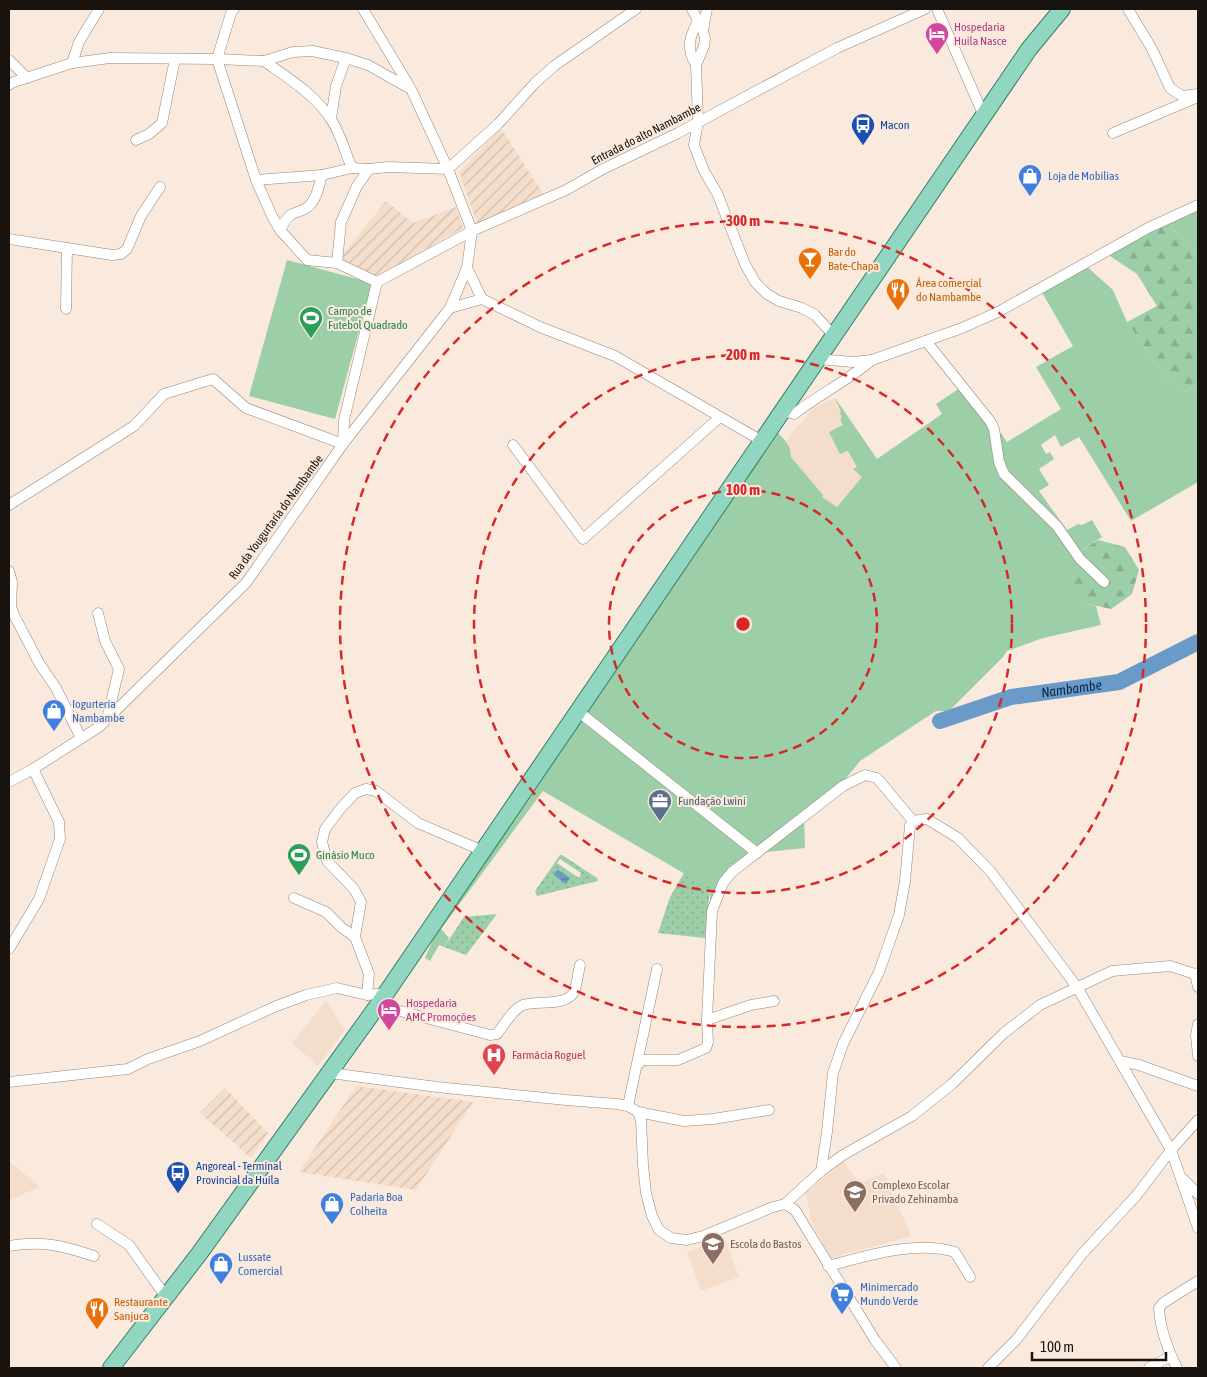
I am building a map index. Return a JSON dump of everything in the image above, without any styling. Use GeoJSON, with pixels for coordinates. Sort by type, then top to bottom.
{"type":"FeatureCollection","features":[{"type":"Feature","properties":{"kind":"main road"},"geometry":{"type":"LineString","coordinates":[[110,1368],[199,1254],[330,1073],[377,997],[483,851],[579,712],[1029,49],[1062,9]]}},
{"type":"Feature","properties":{"kind":"street"},"geometry":{"type":"LineString","coordinates":[[72,63],[79,42],[99,9]]}},
{"type":"Feature","properties":{"kind":"street"},"geometry":{"type":"LineString","coordinates":[[9,505],[134,426],[164,394],[213,379],[246,408],[343,444],[344,420],[378,282],[337,263],[307,260],[280,230],[272,216],[256,180],[217,59],[231,13],[234,9]]}},
{"type":"Feature","properties":{"kind":"street"},"geometry":{"type":"LineString","coordinates":[[363,9],[411,89],[448,169],[472,231]]}},
{"type":"Feature","properties":{"kind":"street"},"geometry":{"type":"LineString","coordinates":[[256,180],[322,175],[352,168],[448,169],[498,124],[535,83],[554,66],[636,9]]}},
{"type":"Feature","properties":{"kind":"street"},"geometry":{"type":"LineString","coordinates":[[692,9],[701,26],[704,46],[696,65]]}},
{"type":"Feature","properties":{"kind":"street"},"geometry":{"type":"LineString","coordinates":[[707,9],[701,26],[690,43],[690,50],[696,65],[698,122],[694,145],[704,171],[717,193],[745,264],[755,282],[767,294],[779,301],[802,308],[815,315],[834,336]]}},
{"type":"Feature","properties":{"kind":"street","name":"Entrada do alto Nambambe"},"geometry":{"type":"LineString","coordinates":[[378,282],[472,231],[549,198],[603,169],[678,133],[838,48],[925,9]]}},
{"type":"Feature","properties":{"kind":"street"},"geometry":{"type":"LineString","coordinates":[[937,9],[984,116]]}},
{"type":"Feature","properties":{"kind":"street"},"geometry":{"type":"LineString","coordinates":[[1128,9],[1152,49],[1170,88],[1182,96],[1198,96]]}},
{"type":"Feature","properties":{"kind":"street"},"geometry":{"type":"LineString","coordinates":[[9,85],[72,63],[110,58],[264,61],[292,52],[312,51],[368,65],[411,89]]}},
{"type":"Feature","properties":{"kind":"street"},"geometry":{"type":"LineString","coordinates":[[331,119],[336,86],[346,58]]}},
{"type":"Feature","properties":{"kind":"street"},"geometry":{"type":"LineString","coordinates":[[136,140],[149,134],[162,123],[175,59]]}},
{"type":"Feature","properties":{"kind":"street"},"geometry":{"type":"LineString","coordinates":[[9,60],[28,78]]}},
{"type":"Feature","properties":{"kind":"street"},"geometry":{"type":"LineString","coordinates":[[264,61],[300,87],[318,103],[331,119],[340,135],[352,168]]}},
{"type":"Feature","properties":{"kind":"street"},"geometry":{"type":"LineString","coordinates":[[1113,133],[1198,96]]}},
{"type":"Feature","properties":{"kind":"street"},"geometry":{"type":"LineString","coordinates":[[678,133],[694,145]]}},
{"type":"Feature","properties":{"kind":"street"},"geometry":{"type":"LineString","coordinates":[[337,263],[341,222],[357,186],[369,169]]}},
{"type":"Feature","properties":{"kind":"street"},"geometry":{"type":"LineString","coordinates":[[280,230],[286,220],[310,205],[315,197],[322,175]]}},
{"type":"Feature","properties":{"kind":"street"},"geometry":{"type":"LineString","coordinates":[[9,240],[112,255],[121,254],[127,249],[141,216],[160,188]]}},
{"type":"Feature","properties":{"kind":"street"},"geometry":{"type":"LineString","coordinates":[[818,359],[853,362],[872,360],[962,328],[998,312],[1148,228],[1198,205]]}},
{"type":"Feature","properties":{"kind":"street","name":"Rua da Yougurtaria do Nambambe"},"geometry":{"type":"LineString","coordinates":[[9,782],[34,769],[99,727],[246,583],[343,444],[450,308],[467,268],[472,231]]}},
{"type":"Feature","properties":{"kind":"street"},"geometry":{"type":"LineString","coordinates":[[66,309],[67,248]]}},
{"type":"Feature","properties":{"kind":"street"},"geometry":{"type":"LineString","coordinates":[[467,268],[482,299],[540,327],[615,356],[762,441]]}},
{"type":"Feature","properties":{"kind":"street"},"geometry":{"type":"LineString","coordinates":[[450,308],[482,299]]}},
{"type":"Feature","properties":{"kind":"street"},"geometry":{"type":"LineString","coordinates":[[926,341],[990,421],[994,429],[999,462],[1004,474],[1056,526],[1080,559],[1104,582]]}},
{"type":"Feature","properties":{"kind":"street"},"geometry":{"type":"LineString","coordinates":[[782,411],[794,414],[822,394],[853,376],[872,360]]}},
{"type":"Feature","properties":{"kind":"street"},"geometry":{"type":"LineString","coordinates":[[513,444],[583,539],[720,417]]}},
{"type":"Feature","properties":{"kind":"street"},"geometry":{"type":"LineString","coordinates":[[9,571],[12,582],[11,607],[14,616],[39,663],[56,688],[81,738]]}},
{"type":"Feature","properties":{"kind":"street"},"geometry":{"type":"LineString","coordinates":[[98,614],[104,641],[119,669],[107,719]]}},
{"type":"Feature","properties":{"kind":"street"},"geometry":{"type":"LineString","coordinates":[[579,712],[757,853]]}},
{"type":"Feature","properties":{"kind":"street"},"geometry":{"type":"LineString","coordinates":[[9,949],[39,899],[60,839],[59,822],[34,769]]}},
{"type":"Feature","properties":{"kind":"street"},"geometry":{"type":"LineString","coordinates":[[637,1066],[643,1060],[678,1060],[706,1048],[708,1042],[707,1020],[712,911],[723,883],[732,872],[843,786],[865,776],[877,778],[913,821]]}},
{"type":"Feature","properties":{"kind":"street"},"geometry":{"type":"LineString","coordinates":[[377,997],[355,937],[361,902],[354,889],[327,861],[322,842],[325,829],[341,808],[356,793],[366,789],[376,791],[418,823],[483,851]]}},
{"type":"Feature","properties":{"kind":"street"},"geometry":{"type":"LineString","coordinates":[[913,821],[927,819],[958,838],[991,872],[1077,987],[1171,1150],[1198,1228]]}},
{"type":"Feature","properties":{"kind":"street"},"geometry":{"type":"LineString","coordinates":[[821,1171],[833,1073],[844,1044],[879,972],[899,915],[905,881],[910,826],[913,821]]}},
{"type":"Feature","properties":{"kind":"street"},"geometry":{"type":"LineString","coordinates":[[294,898],[326,912],[341,927],[355,937]]}},
{"type":"Feature","properties":{"kind":"street"},"geometry":{"type":"LineString","coordinates":[[9,1082],[128,1069],[148,1059],[200,1041],[274,1007],[306,995],[337,988],[377,997],[490,1035],[497,1034],[521,1006],[530,1003],[562,1001],[570,997],[574,992],[580,965]]}},
{"type":"Feature","properties":{"kind":"street"},"geometry":{"type":"LineString","coordinates":[[638,1112],[641,1120],[644,1174],[650,1208],[659,1230],[671,1238],[687,1240],[703,1236],[772,1207],[786,1204],[821,1171],[843,1155],[912,1116],[952,1084],[1004,1033],[1040,1005],[1112,971],[1170,966],[1197,973],[1198,987]]}},
{"type":"Feature","properties":{"kind":"street"},"geometry":{"type":"LineString","coordinates":[[628,1106],[656,969]]}},
{"type":"Feature","properties":{"kind":"street"},"geometry":{"type":"LineString","coordinates":[[707,1020],[751,1004],[774,1001]]}},
{"type":"Feature","properties":{"kind":"street"},"geometry":{"type":"LineString","coordinates":[[1198,1024],[1196,1035],[1198,1056]]}},
{"type":"Feature","properties":{"kind":"street"},"geometry":{"type":"LineString","coordinates":[[1120,1061],[1139,1065],[1198,1085]]}},
{"type":"Feature","properties":{"kind":"street"},"geometry":{"type":"LineString","coordinates":[[330,1073],[617,1104],[628,1106],[638,1112],[684,1121],[713,1119],[769,1110]]}},
{"type":"Feature","properties":{"kind":"street"},"geometry":{"type":"LineString","coordinates":[[988,1368],[1016,1340],[1082,1254],[1136,1196],[1171,1150],[1198,1120]]}},
{"type":"Feature","properties":{"kind":"street"},"geometry":{"type":"LineString","coordinates":[[1181,1177],[1198,1194]]}},
{"type":"Feature","properties":{"kind":"street"},"geometry":{"type":"LineString","coordinates":[[786,1204],[795,1210],[875,1340],[896,1368]]}},
{"type":"Feature","properties":{"kind":"street"},"geometry":{"type":"LineString","coordinates":[[97,1224],[129,1245],[166,1297]]}},
{"type":"Feature","properties":{"kind":"street"},"geometry":{"type":"LineString","coordinates":[[9,1246],[32,1243],[63,1246],[94,1256]]}},
{"type":"Feature","properties":{"kind":"street"},"geometry":{"type":"LineString","coordinates":[[828,1266],[879,1253],[942,1248],[955,1252],[970,1277]]}},
{"type":"Feature","properties":{"kind":"street"},"geometry":{"type":"LineString","coordinates":[[1178,1368],[1171,1356],[1159,1316],[1159,1308],[1162,1303],[1198,1281]]}},
{"type":"Feature","properties":{"kind":"street"},"geometry":{"type":"LineString","coordinates":[[1148,1368],[1171,1356]]}},
{"type":"Feature","properties":{"kind":"shaded area"},"geometry":{"type":"Polygon","coordinates":[[[501,128],[544,195],[477,223],[459,172],[501,128]]]}},
{"type":"Feature","properties":{"kind":"shaded area"},"geometry":{"type":"Polygon","coordinates":[[[386,201],[413,223],[456,207],[463,228],[377,276],[340,258],[386,201]]]}},
{"type":"Feature","properties":{"kind":"shaded area"},"geometry":{"type":"Polygon","coordinates":[[[835,398],[877,459],[837,507],[821,497],[823,495],[791,457],[786,441],[813,408],[835,398]]]}},
{"type":"Feature","properties":{"kind":"shaded area"},"geometry":{"type":"Polygon","coordinates":[[[326,1001],[345,1030],[318,1066],[292,1043],[326,1001]]]}},
{"type":"Feature","properties":{"kind":"shaded area"},"geometry":{"type":"Polygon","coordinates":[[[356,1086],[473,1102],[416,1190],[299,1172],[356,1086]]]}},
{"type":"Feature","properties":{"kind":"shaded area"},"geometry":{"type":"Polygon","coordinates":[[[225,1088],[268,1133],[251,1158],[200,1113],[225,1088]]]}},
{"type":"Feature","properties":{"kind":"shaded area"},"geometry":{"type":"Polygon","coordinates":[[[9,1161],[40,1187],[9,1200],[9,1161]]]}},
{"type":"Feature","properties":{"kind":"shaded area","name":"Complexo Escolar Privado Zehinamba"},"geometry":{"type":"Polygon","coordinates":[[[843,1162],[860,1183],[884,1173],[911,1236],[831,1258],[811,1221],[806,1193],[843,1162]]]}},
{"type":"Feature","properties":{"kind":"shaded area","name":"Escola do Bastos"},"geometry":{"type":"Polygon","coordinates":[[[725,1238],[739,1277],[701,1291],[687,1252],[725,1238]]]}},
{"type":"Feature","properties":{"kind":"green space"},"geometry":{"type":"Polygon","coordinates":[[[1198,205],[1198,256],[1165,220],[1198,205]]]}},
{"type":"Feature","properties":{"kind":"green space"},"geometry":{"type":"Polygon","coordinates":[[[1165,220],[1198,256],[1198,385],[1185,392],[1168,381],[1127,322],[1157,306],[1137,274],[1104,252],[1165,220]]]}},
{"type":"Feature","properties":{"kind":"green space","name":"Campo de Futebol Quadrado"},"geometry":{"type":"Polygon","coordinates":[[[287,260],[372,283],[335,419],[249,396],[287,260]]]}},
{"type":"Feature","properties":{"kind":"green space"},"geometry":{"type":"Polygon","coordinates":[[[1084,264],[1113,290],[1127,322],[1168,381],[1185,392],[1198,385],[1198,482],[1131,521],[1079,437],[1061,447],[1055,435],[1041,445],[1046,454],[1050,452],[1054,459],[1039,469],[1049,485],[1039,491],[1067,530],[1092,520],[1102,537],[1072,556],[1083,603],[1096,606],[1101,625],[1043,638],[1007,651],[949,711],[936,711],[860,761],[834,793],[804,817],[805,848],[757,853],[731,872],[712,911],[709,888],[543,791],[441,929],[449,938],[444,947],[439,945],[430,961],[425,958],[438,928],[776,431],[788,446],[791,457],[823,495],[822,497],[837,507],[862,477],[853,469],[857,467],[848,451],[840,454],[829,432],[843,425],[840,419],[842,418],[841,412],[835,398],[877,459],[942,414],[936,404],[966,384],[1007,442],[1061,409],[1036,367],[1073,346],[1040,289],[1084,264]]]}},
{"type":"Feature","properties":{"kind":"green space"},"geometry":{"type":"Polygon","coordinates":[[[1098,540],[1125,547],[1139,570],[1132,594],[1111,609],[1083,603],[1073,591],[1067,579],[1072,556],[1098,540]]]}},
{"type":"Feature","properties":{"kind":"green space"},"geometry":{"type":"Polygon","coordinates":[[[560,855],[597,878],[598,881],[537,896],[535,891],[560,855]],[[560,859],[557,863],[579,878],[581,873],[560,859]]]}},
{"type":"Feature","properties":{"kind":"green space"},"geometry":{"type":"Polygon","coordinates":[[[684,873],[710,888],[705,938],[658,933],[670,897],[684,873]]]}},
{"type":"Feature","properties":{"kind":"green space"},"geometry":{"type":"Polygon","coordinates":[[[497,914],[466,955],[444,947],[464,917],[497,914]]]}},
{"type":"Feature","properties":{"kind":"water"},"geometry":{"type":"Polygon","coordinates":[[[558,870],[570,878],[566,884],[554,875],[558,870]]]}},
{"type":"Feature","properties":{"kind":"waterway","name":"Nambambe"},"geometry":{"type":"LineString","coordinates":[[940,721],[1011,697],[1119,682],[1198,642]]}},
{"type":"Feature","properties":{"kind":"place","name":"Hospedaria Huila Nasce"},"geometry":{"type":"Point","coordinates":[937,55]}},
{"type":"Feature","properties":{"kind":"place","name":"Macon"},"geometry":{"type":"Point","coordinates":[863,146]}},
{"type":"Feature","properties":{"kind":"place","name":"Loja de Mobílias"},"geometry":{"type":"Point","coordinates":[1030,197]}},
{"type":"Feature","properties":{"kind":"place","name":"Bar do Bate-Chapa"},"geometry":{"type":"Point","coordinates":[810,280]}},
{"type":"Feature","properties":{"kind":"place","name":"Área comercial do Nambambe"},"geometry":{"type":"Point","coordinates":[898,311]}},
{"type":"Feature","properties":{"kind":"place","name":"Campo de Futebol Quadrado"},"geometry":{"type":"Point","coordinates":[311,339]}},
{"type":"Feature","properties":{"kind":"place","name":"Iogurteria Nambambe"},"geometry":{"type":"Point","coordinates":[54,732]}},
{"type":"Feature","properties":{"kind":"place","name":"Fundação Lwini"},"geometry":{"type":"Point","coordinates":[660,822]}},
{"type":"Feature","properties":{"kind":"place","name":"Ginásio Muco"},"geometry":{"type":"Point","coordinates":[299,876]}},
{"type":"Feature","properties":{"kind":"place","name":"Hospedaria AMC Promoções"},"geometry":{"type":"Point","coordinates":[389,1031]}},
{"type":"Feature","properties":{"kind":"place","name":"Farmácia Roguel"},"geometry":{"type":"Point","coordinates":[494,1076]}},
{"type":"Feature","properties":{"kind":"place","name":"Angoreal - Terminal Provincial da Huíla"},"geometry":{"type":"Point","coordinates":[178,1194]}},
{"type":"Feature","properties":{"kind":"place","name":"Complexo Escolar Privado Zehinamba"},"geometry":{"type":"Point","coordinates":[855,1213]}},
{"type":"Feature","properties":{"kind":"place","name":"Padaria Boa Colheita"},"geometry":{"type":"Point","coordinates":[332,1225]}},
{"type":"Feature","properties":{"kind":"place","name":"Escola do Bastos"},"geometry":{"type":"Point","coordinates":[713,1265]}},
{"type":"Feature","properties":{"kind":"place","name":"Lussate Comercial"},"geometry":{"type":"Point","coordinates":[221,1285]}},
{"type":"Feature","properties":{"kind":"place","name":"Minimercado Mundo Verde"},"geometry":{"type":"Point","coordinates":[842,1315]}},
{"type":"Feature","properties":{"kind":"place","name":"Restaurante Sanjuca"},"geometry":{"type":"Point","coordinates":[97,1330]}}]}
